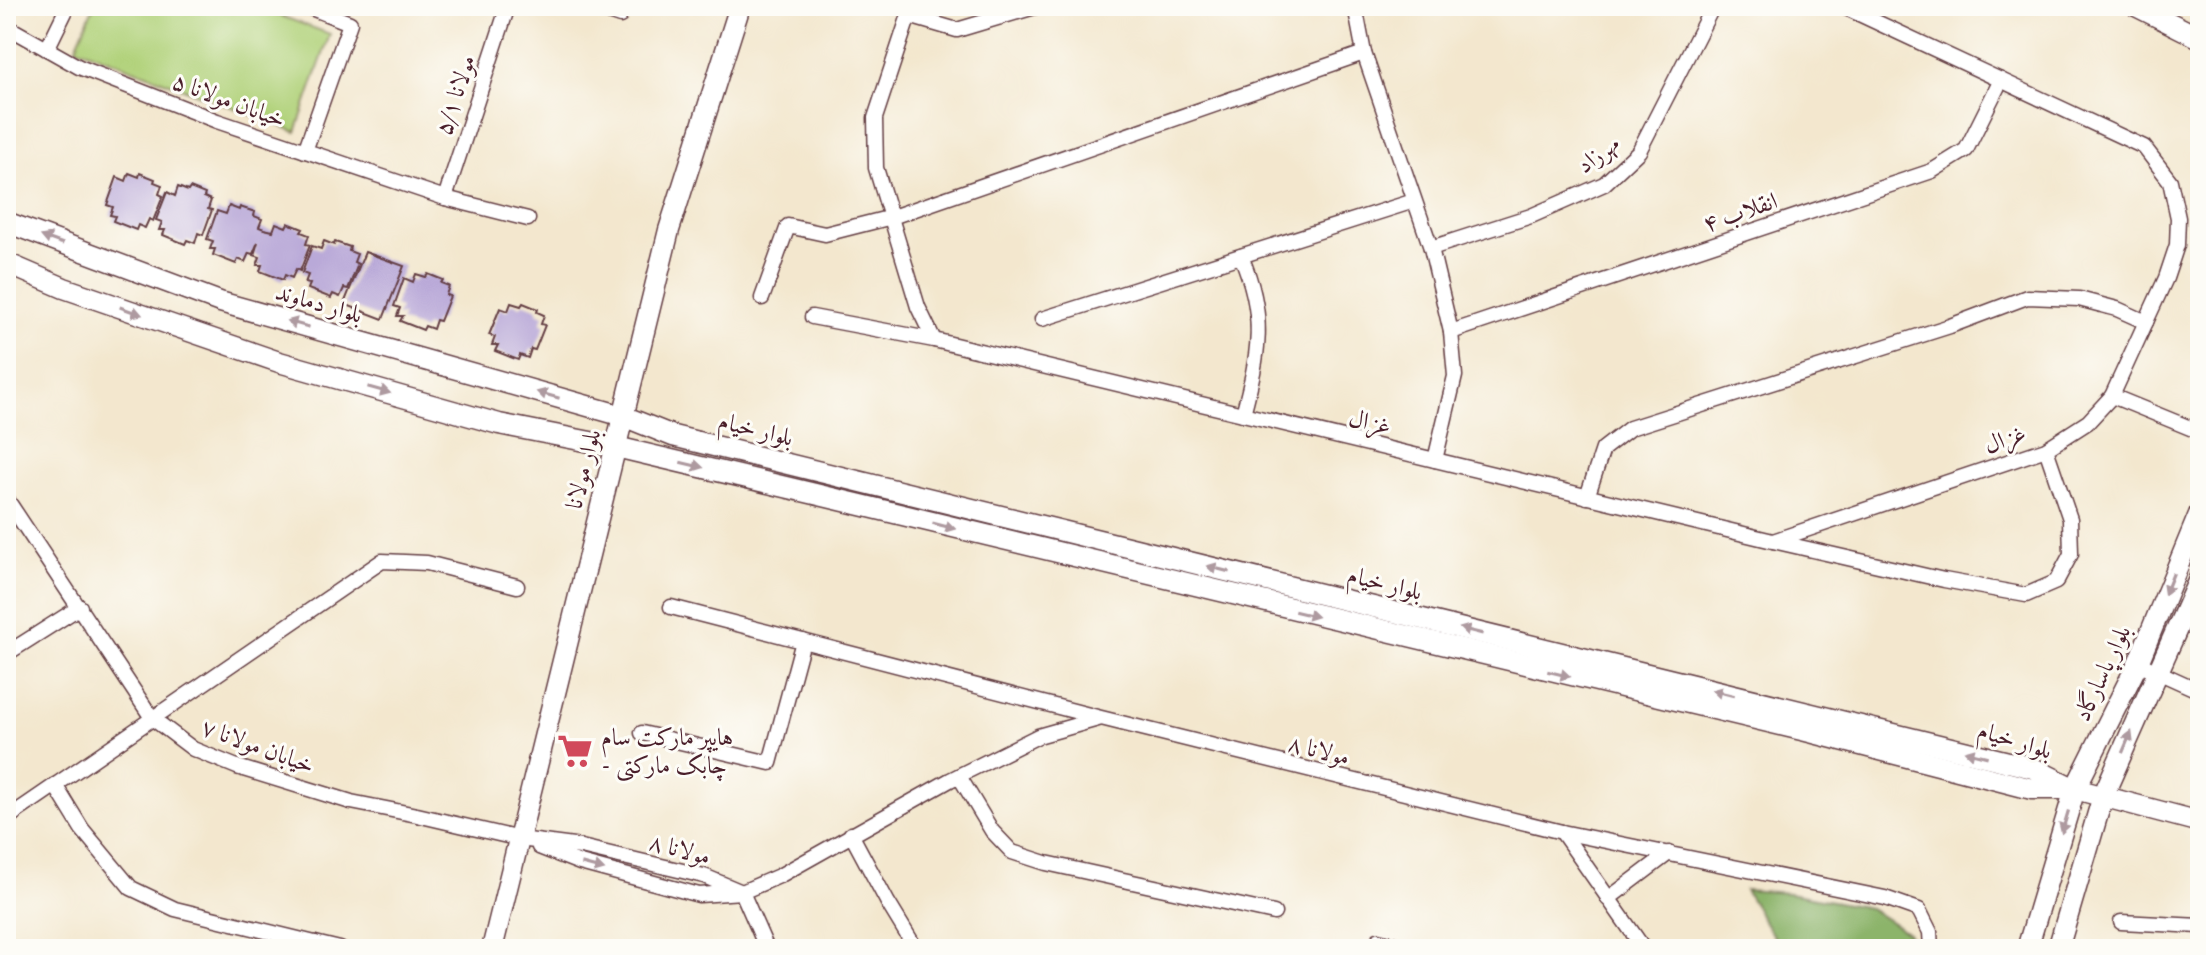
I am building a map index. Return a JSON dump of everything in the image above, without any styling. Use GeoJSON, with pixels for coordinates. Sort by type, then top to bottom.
{"type":"FeatureCollection","features":[{"type":"Feature","properties":{"kind":"street"},"geometry":{"type":"LineString","coordinates":[[47,49],[68,6]]}},
{"type":"Feature","properties":{"kind":"street"},"geometry":{"type":"LineString","coordinates":[[305,151],[350,23],[306,6]]}},
{"type":"Feature","properties":{"kind":"street","name":"مولانا ۵/۱"},"geometry":{"type":"LineString","coordinates":[[445,198],[508,6]]}},
{"type":"Feature","properties":{"kind":"street"},"geometry":{"type":"LineString","coordinates":[[590,6],[620,16]]}},
{"type":"Feature","properties":{"kind":"street","name":"بلوار مولانا"},"geometry":{"type":"LineString","coordinates":[[492,949],[669,230],[740,6]]}},
{"type":"Feature","properties":{"kind":"street"},"geometry":{"type":"LineString","coordinates":[[934,340],[918,307],[876,168],[875,118],[910,11],[957,30],[1038,6]]}},
{"type":"Feature","properties":{"kind":"street"},"geometry":{"type":"LineString","coordinates":[[1355,6],[1364,53],[1431,248],[1451,332],[1455,376],[1435,460]]}},
{"type":"Feature","properties":{"kind":"street","name":"مهرزاد"},"geometry":{"type":"LineString","coordinates":[[1431,248],[1531,216],[1604,184],[1639,151],[1713,6]]}},
{"type":"Feature","properties":{"kind":"street","name":"غزال"},"geometry":{"type":"LineString","coordinates":[[812,317],[934,340],[1773,541],[2046,449],[2088,422],[2112,396],[2166,278],[2177,245],[2178,218],[2170,181],[2144,147],[1842,6]]}},
{"type":"Feature","properties":{"kind":"street"},"geometry":{"type":"LineString","coordinates":[[2136,6],[2200,38]]}},
{"type":"Feature","properties":{"kind":"street","name":"خیابان مولانا ۵"},"geometry":{"type":"LineString","coordinates":[[6,26],[79,67],[217,121],[445,198],[528,219]]}},
{"type":"Feature","properties":{"kind":"street"},"geometry":{"type":"LineString","coordinates":[[762,298],[788,226],[825,234],[892,217],[1364,53]]}},
{"type":"Feature","properties":{"kind":"street","name":"انقلاب ۴"},"geometry":{"type":"LineString","coordinates":[[1451,332],[1932,171],[1966,150],[2001,80]]}},
{"type":"Feature","properties":{"kind":"street"},"geometry":{"type":"LineString","coordinates":[[1042,319],[1414,201]]}},
{"type":"Feature","properties":{"kind":"street","name":"بلوار دماوند"},"geometry":{"type":"LineString","coordinates":[[6,222],[220,302],[623,416]]}},
{"type":"Feature","properties":{"kind":"street"},"geometry":{"type":"LineString","coordinates":[[1241,256],[1253,284],[1260,324],[1255,368],[1243,414]]}},
{"type":"Feature","properties":{"kind":"street"},"geometry":{"type":"LineString","coordinates":[[6,263],[64,288],[279,362],[499,424],[616,447]]}},
{"type":"Feature","properties":{"kind":"street"},"geometry":{"type":"LineString","coordinates":[[1587,497],[1603,449],[1630,428],[1950,326],[2027,297],[2079,299],[2117,309],[2146,322]]}},
{"type":"Feature","properties":{"kind":"street"},"geometry":{"type":"LineString","coordinates":[[2112,396],[2200,432]]}},
{"type":"Feature","properties":{"kind":"street","name":"بلوار خیام"},"geometry":{"type":"LineString","coordinates":[[623,416],[673,436],[2033,768],[2075,789]]}},
{"type":"Feature","properties":{"kind":"street","name":"بلوار خیام"},"geometry":{"type":"LineString","coordinates":[[616,447],[1806,731],[2032,789],[2075,789]]}},
{"type":"Feature","properties":{"kind":"street"},"geometry":{"type":"LineString","coordinates":[[1773,541],[1944,580],[2026,595],[2056,582],[2071,554],[2070,519],[2046,449]]}},
{"type":"Feature","properties":{"kind":"street","name":"خیابان مولانا ۷"},"geometry":{"type":"LineString","coordinates":[[8,504],[152,718],[193,749],[237,767],[351,802],[520,839]]}},
{"type":"Feature","properties":{"kind":"street","name":"بلوار پاسارگاد"},"geometry":{"type":"LineString","coordinates":[[2027,949],[2075,789],[2138,663],[2200,512]]}},
{"type":"Feature","properties":{"kind":"street"},"geometry":{"type":"LineString","coordinates":[[6,819],[382,561],[427,563],[517,586]]}},
{"type":"Feature","properties":{"kind":"street","name":"بلوار پاسارگاد"},"geometry":{"type":"LineString","coordinates":[[2058,949],[2103,796],[2200,577]]}},
{"type":"Feature","properties":{"kind":"street"},"geometry":{"type":"LineString","coordinates":[[6,654],[80,607]]}},
{"type":"Feature","properties":{"kind":"street","name":"مولانا ۸"},"geometry":{"type":"LineString","coordinates":[[671,607],[1562,832],[1885,898],[1919,910],[1930,932],[1931,949]]}},
{"type":"Feature","properties":{"kind":"street"},"geometry":{"type":"LineString","coordinates":[[642,733],[770,763],[803,641]]}},
{"type":"Feature","properties":{"kind":"street"},"geometry":{"type":"LineString","coordinates":[[2138,663],[2200,691]]}},
{"type":"Feature","properties":{"kind":"street"},"geometry":{"type":"LineString","coordinates":[[767,949],[742,892],[779,876],[851,834],[1038,736],[1101,718]]}},
{"type":"Feature","properties":{"kind":"street"},"geometry":{"type":"LineString","coordinates":[[959,776],[992,831],[1012,852],[1046,863],[1274,913]]}},
{"type":"Feature","properties":{"kind":"street"},"geometry":{"type":"LineString","coordinates":[[55,785],[82,829],[131,888],[175,909],[314,946],[340,949]]}},
{"type":"Feature","properties":{"kind":"street"},"geometry":{"type":"LineString","coordinates":[[2075,789],[2200,822]]}},
{"type":"Feature","properties":{"kind":"street"},"geometry":{"type":"LineString","coordinates":[[1562,832],[1644,949]]}},
{"type":"Feature","properties":{"kind":"street"},"geometry":{"type":"LineString","coordinates":[[851,834],[916,949]]}},
{"type":"Feature","properties":{"kind":"street","name":"مولانا ۸"},"geometry":{"type":"LineString","coordinates":[[520,839],[581,847],[704,876],[742,892]]}},
{"type":"Feature","properties":{"kind":"street"},"geometry":{"type":"LineString","coordinates":[[1608,899],[1669,853]]}},
{"type":"Feature","properties":{"kind":"street"},"geometry":{"type":"LineString","coordinates":[[2121,922],[2200,926]]}},
{"type":"Feature","properties":{"kind":"street"},"geometry":{"type":"LineString","coordinates":[[1378,940],[1415,949]]}},
{"type":"Feature","properties":{"kind":"green space"},"geometry":{"type":"Polygon","coordinates":[[[94,6],[254,6],[330,34],[296,132],[76,47],[94,6]]]}},
{"type":"Feature","properties":{"kind":"green space"},"geometry":{"type":"Polygon","coordinates":[[[1745,890],[1789,893],[1869,908],[1908,933],[1913,949],[1781,949],[1745,890]]]}},
{"type":"Feature","properties":{"kind":"building"},"geometry":{"type":"Polygon","coordinates":[[[129,173],[139,177],[140,173],[162,185],[159,194],[163,196],[153,221],[149,219],[145,228],[138,225],[136,230],[113,221],[115,216],[110,215],[113,207],[107,205],[117,177],[126,181],[129,173]]]}},
{"type":"Feature","properties":{"kind":"building"},"geometry":{"type":"Polygon","coordinates":[[[178,187],[188,191],[190,188],[211,200],[208,209],[212,210],[203,235],[198,233],[195,243],[187,240],[185,244],[163,235],[165,230],[159,230],[162,222],[156,220],[167,192],[175,196],[178,187]]]}},
{"type":"Feature","properties":{"kind":"building"},"geometry":{"type":"Polygon","coordinates":[[[229,206],[255,212],[254,216],[262,219],[259,227],[264,229],[273,231],[276,223],[286,227],[288,223],[303,229],[301,232],[309,235],[306,244],[310,245],[300,271],[296,269],[292,278],[285,275],[283,280],[260,271],[262,265],[257,265],[260,257],[254,255],[258,242],[245,262],[238,259],[236,264],[213,255],[215,249],[210,249],[213,241],[207,239],[217,211],[226,214],[229,206]]]}},
{"type":"Feature","properties":{"kind":"building"},"geometry":{"type":"Polygon","coordinates":[[[324,241],[350,247],[349,251],[357,254],[354,262],[358,264],[348,289],[344,288],[340,297],[333,294],[331,298],[308,289],[310,284],[305,283],[308,275],[302,273],[312,246],[321,249],[324,241]]]}},
{"type":"Feature","properties":{"kind":"building"},"geometry":{"type":"Polygon","coordinates":[[[365,252],[404,266],[383,319],[344,304],[365,252]]]}},
{"type":"Feature","properties":{"kind":"building"},"geometry":{"type":"Polygon","coordinates":[[[416,274],[426,277],[428,274],[449,286],[446,295],[450,296],[440,321],[436,320],[433,329],[425,326],[423,330],[400,321],[403,316],[397,316],[400,308],[394,306],[404,278],[413,282],[416,274]]]}},
{"type":"Feature","properties":{"kind":"building"},"geometry":{"type":"Polygon","coordinates":[[[511,303],[521,306],[523,303],[544,315],[541,324],[545,325],[535,350],[531,349],[528,358],[520,355],[518,360],[495,351],[498,345],[492,345],[495,337],[489,335],[500,308],[508,311],[511,303]]]}},
{"type":"Feature","properties":{"kind":"place","name":"هایپر مارکت سام - چابک مارکتی"},"geometry":{"type":"Point","coordinates":[575,751]}}]}
